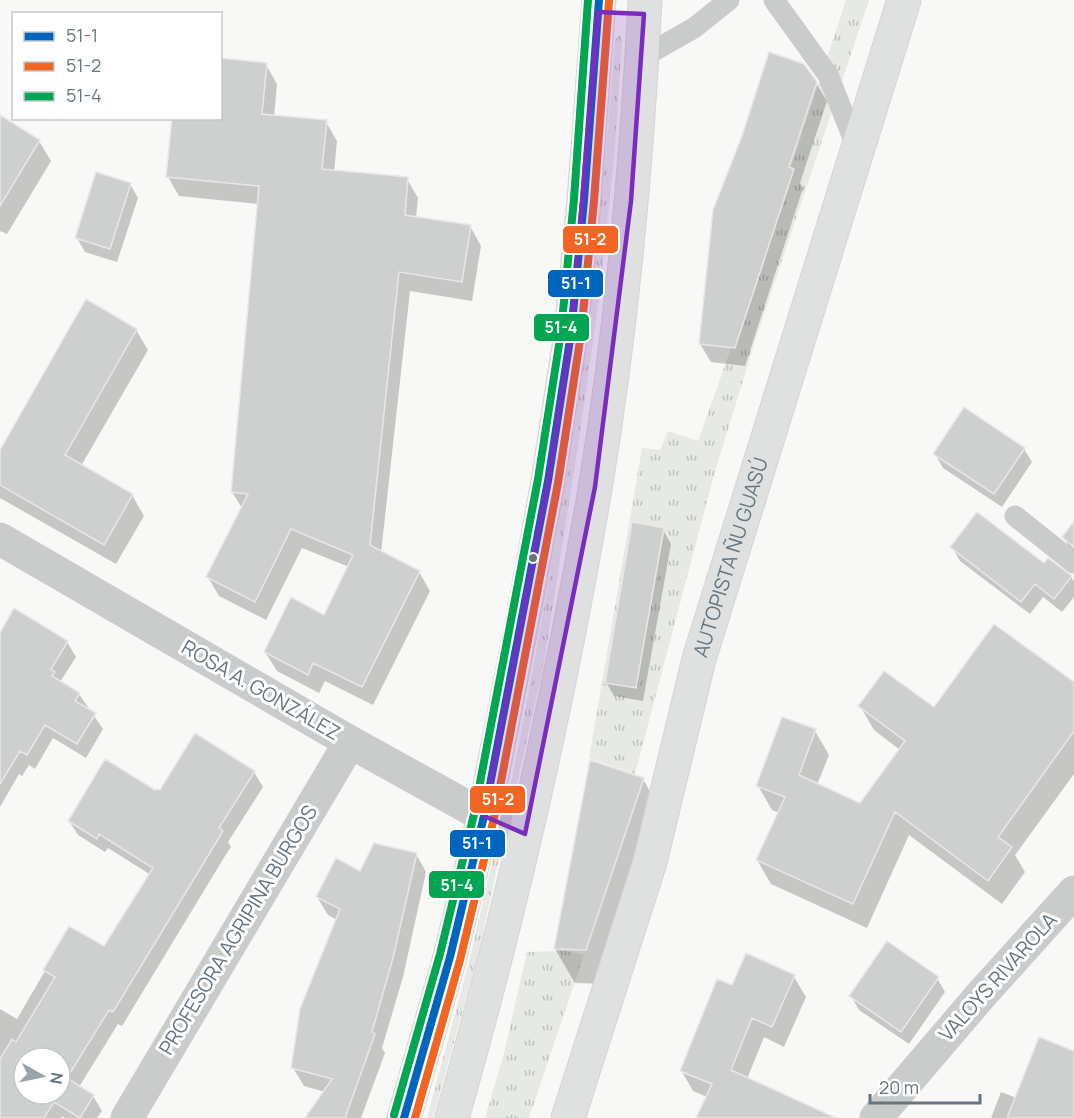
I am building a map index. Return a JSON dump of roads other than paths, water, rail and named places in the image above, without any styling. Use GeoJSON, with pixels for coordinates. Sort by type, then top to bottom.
{"type":"FeatureCollection","features":[{"type":"Feature","properties":{"kind":"main road","name":"AUTOPISTA ÑU GUASÚ"},"geometry":{"type":"LineString","coordinates":[[568,1118],[650,862],[699,659],[904,0]]}},
{"type":"Feature","properties":{"kind":"main road"},"geometry":{"type":"LineString","coordinates":[[404,1118],[450,957],[484,816],[549,481],[571,333],[599,6],[645,7],[630,212],[616,337],[595,487],[560,680],[483,1007],[452,1118]]}},
{"type":"Feature","properties":{"kind":"street","name":"ROSA A. GONZÁLEZ"},"geometry":{"type":"LineString","coordinates":[[0,539],[350,742],[484,816],[525,834]]}},
{"type":"Feature","properties":{"kind":"street","name":"PROFESORA AGRIPINA BURGOS"},"geometry":{"type":"LineString","coordinates":[[127,1118],[350,742]]}},
{"type":"Feature","properties":{"kind":"street","name":"VALOYS RIVAROLA"},"geometry":{"type":"LineString","coordinates":[[876,1118],[981,995],[1074,892]]}},
{"type":"Feature","properties":{"kind":"lane"},"geometry":{"type":"LineString","coordinates":[[641,58],[694,28],[729,0]]}},
{"type":"Feature","properties":{"kind":"lane"},"geometry":{"type":"LineString","coordinates":[[774,0],[828,75],[858,148]]}},
{"type":"Feature","properties":{"kind":"lane"},"geometry":{"type":"LineString","coordinates":[[1015,516],[1074,563]]}}]}
